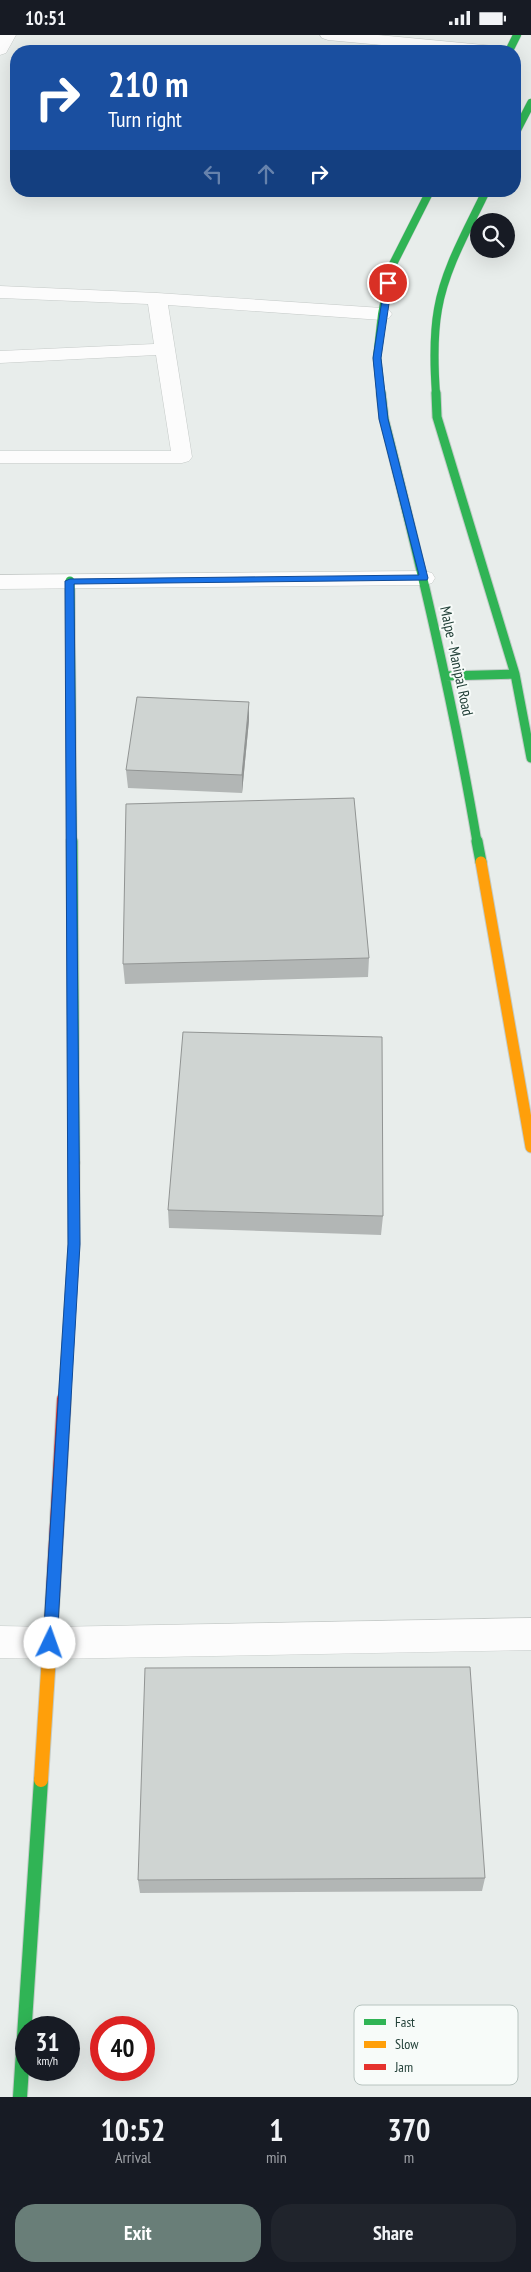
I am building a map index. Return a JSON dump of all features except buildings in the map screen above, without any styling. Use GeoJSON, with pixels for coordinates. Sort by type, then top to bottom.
{"type":"FeatureCollection","features":[{"type":"Feature","properties":{"kind":"main road"},"geometry":{"type":"LineString","coordinates":[[521,123],[531,103]]}},
{"type":"Feature","properties":{"kind":"main road","name":"Malpe - Manipal Road"},"geometry":{"type":"LineString","coordinates":[[427,197],[391,268],[382,314],[377,358],[384,419],[424,578],[464,765],[531,1147]]}},
{"type":"Feature","properties":{"kind":"main road"},"geometry":{"type":"LineString","coordinates":[[483,197],[451,265],[438,309],[434,358],[437,417],[515,674],[531,758]]}},
{"type":"Feature","properties":{"kind":"main road"},"geometry":{"type":"LineString","coordinates":[[20,2097],[74,1244],[70,581]]}},
{"type":"Feature","properties":{"kind":"main road"},"geometry":{"type":"LineString","coordinates":[[445,676],[515,674]]}},
{"type":"Feature","properties":{"kind":"street"},"geometry":{"type":"LineString","coordinates":[[0,50],[8,35]]}},
{"type":"Feature","properties":{"kind":"street"},"geometry":{"type":"LineString","coordinates":[[328,35],[432,45]]}},
{"type":"Feature","properties":{"kind":"street"},"geometry":{"type":"LineString","coordinates":[[0,292],[157,299],[382,314]]}},
{"type":"Feature","properties":{"kind":"street"},"geometry":{"type":"LineString","coordinates":[[0,457],[182,457],[157,299]]}},
{"type":"Feature","properties":{"kind":"street"},"geometry":{"type":"LineString","coordinates":[[0,357],[165,349]]}},
{"type":"Feature","properties":{"kind":"street"},"geometry":{"type":"LineString","coordinates":[[0,582],[424,578]]}},
{"type":"Feature","properties":{"kind":"street"},"geometry":{"type":"LineString","coordinates":[[0,1642],[50,1643],[531,1633]]}},
{"type":"Feature","properties":{"kind":"traffic: fast"},"geometry":{"type":"LineString","coordinates":[[512,45],[517,35]]}},
{"type":"Feature","properties":{"kind":"traffic: fast"},"geometry":{"type":"LineString","coordinates":[[521,122],[531,103]]}},
{"type":"Feature","properties":{"kind":"traffic: fast"},"geometry":{"type":"LineString","coordinates":[[427,197],[391,268],[382,314],[377,358],[384,419],[424,578],[464,765],[481,862]]}},
{"type":"Feature","properties":{"kind":"traffic: fast"},"geometry":{"type":"LineString","coordinates":[[483,197],[451,265],[438,309],[434,358],[437,417],[515,674],[531,758]]}},
{"type":"Feature","properties":{"kind":"traffic: fast"},"geometry":{"type":"LineString","coordinates":[[70,581],[74,1163]]}},
{"type":"Feature","properties":{"kind":"traffic: fast"},"geometry":{"type":"LineString","coordinates":[[445,676],[515,674]]}},
{"type":"Feature","properties":{"kind":"traffic: fast"},"geometry":{"type":"LineString","coordinates":[[20,2097],[41,1780]]}},
{"type":"Feature","properties":{"kind":"traffic: slow"},"geometry":{"type":"LineString","coordinates":[[481,862],[531,1147]]}},
{"type":"Feature","properties":{"kind":"traffic: slow"},"geometry":{"type":"LineString","coordinates":[[66,1370],[74,1244],[74,1163]]}},
{"type":"Feature","properties":{"kind":"traffic: slow"},"geometry":{"type":"LineString","coordinates":[[41,1780],[53,1593]]}},
{"type":"Feature","properties":{"kind":"traffic: jam"},"geometry":{"type":"LineString","coordinates":[[53,1593],[66,1370]]}},
{"type":"Feature","properties":{"kind":"route"},"geometry":{"type":"LineString","coordinates":[[50,1643],[74,1244],[70,581],[424,578],[384,419],[377,358],[388,283]]}}]}
